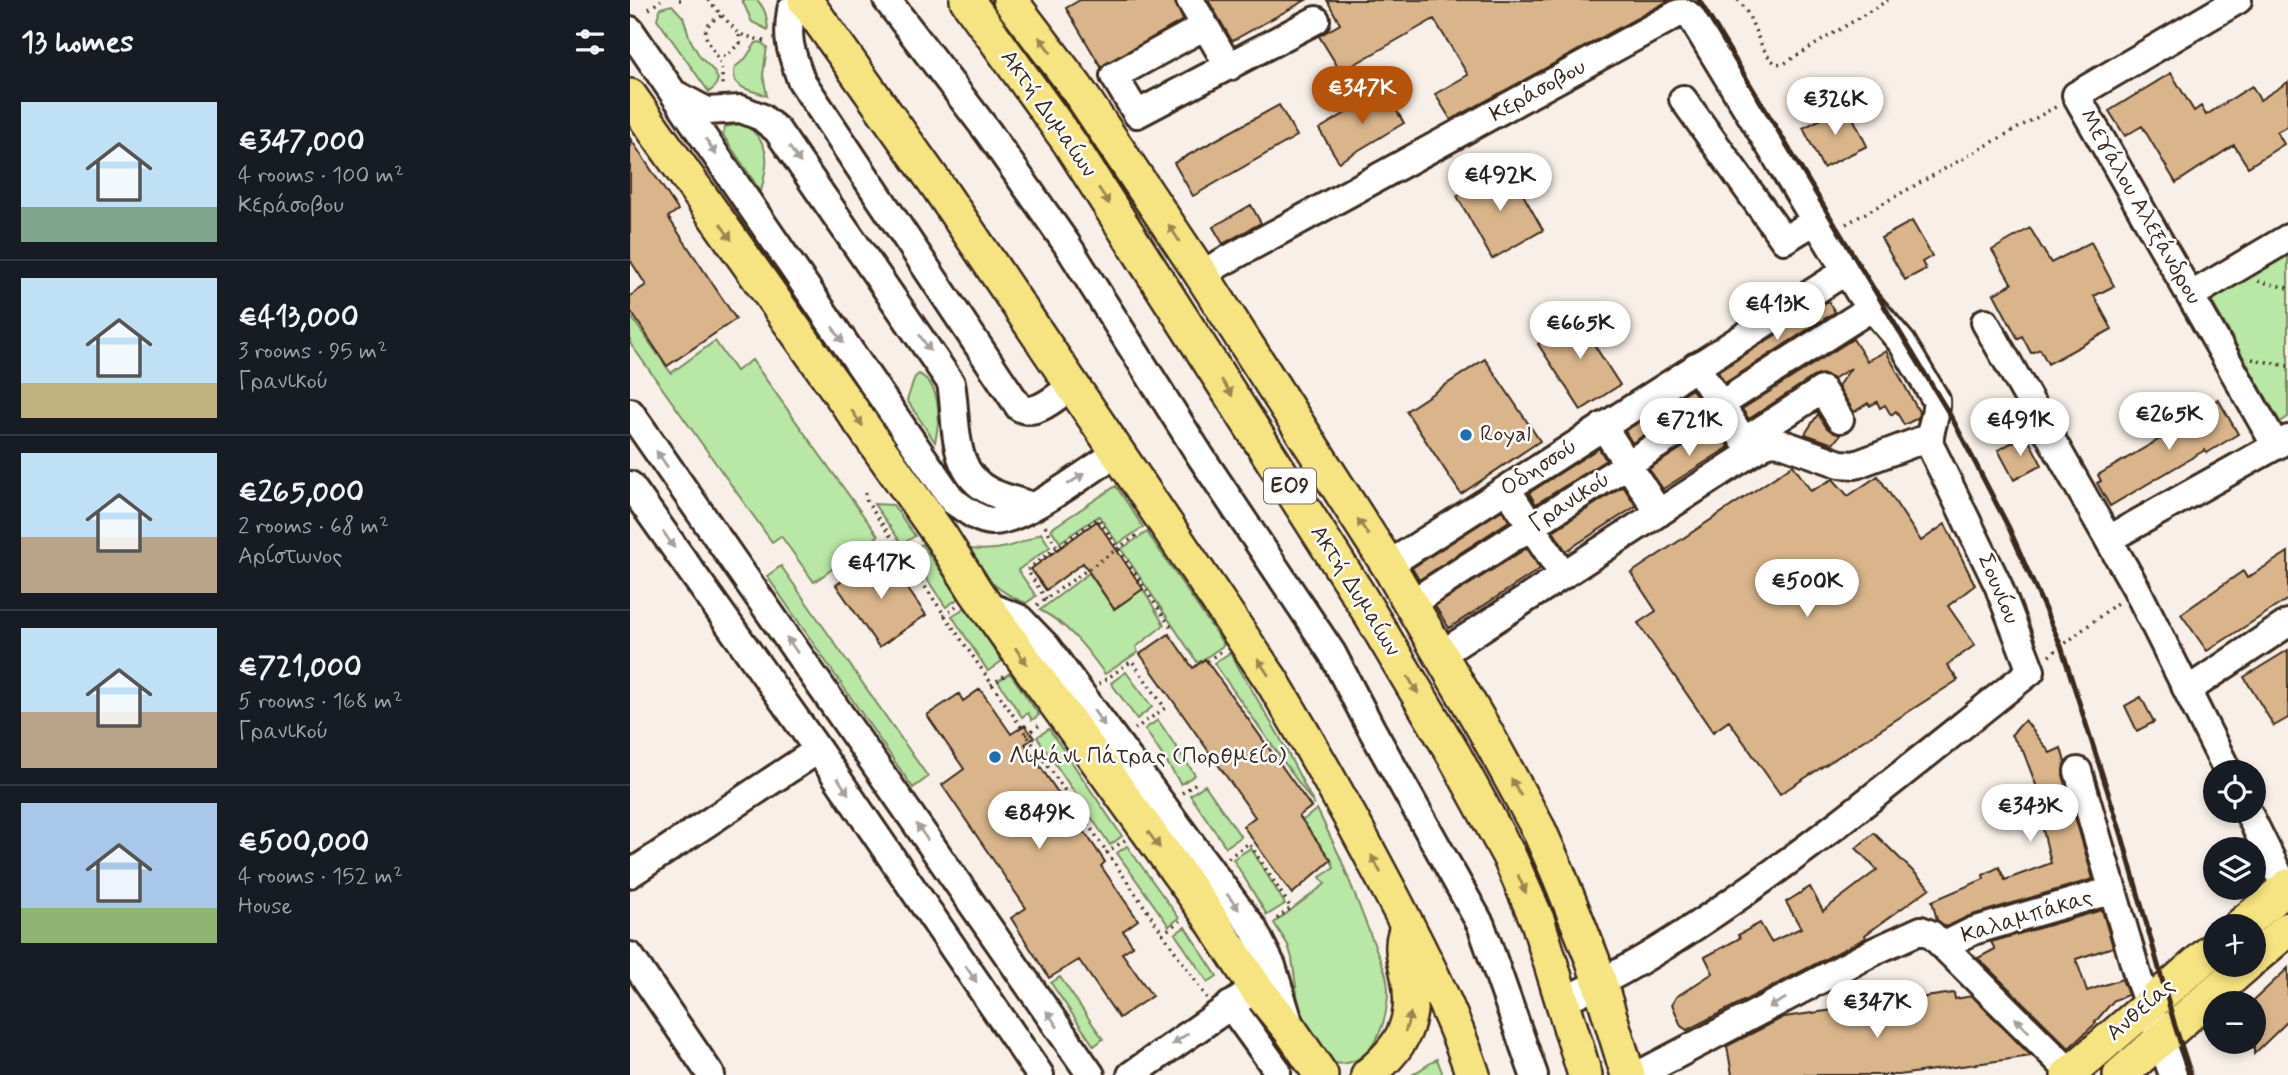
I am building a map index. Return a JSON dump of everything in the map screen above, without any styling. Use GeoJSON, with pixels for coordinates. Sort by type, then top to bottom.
{"type":"FeatureCollection","features":[{"type":"Feature","properties":{"kind":"main road","name":"Ακτή Δυμαίων"},"geometry":{"type":"LineString","coordinates":[[967,0],[1069,142],[1360,597],[1411,682],[1509,856],[1538,922],[1585,1075]]}},
{"type":"Feature","properties":{"kind":"main road","name":"Ακτή Δυμαίων"},"geometry":{"type":"LineString","coordinates":[[1015,2],[1076,87],[1201,274],[1388,565],[1484,729],[1539,830],[1567,896],[1600,984],[1628,1075]]}},
{"type":"Feature","properties":{"kind":"main road"},"geometry":{"type":"LineString","coordinates":[[793,3],[939,188],[1163,517],[1292,713],[1408,925],[1433,975],[1473,1075]]}},
{"type":"Feature","properties":{"kind":"main road"},"geometry":{"type":"LineString","coordinates":[[630,96],[942,538],[984,604],[1205,910],[1234,995],[1291,1031],[1321,1075]]}},
{"type":"Feature","properties":{"kind":"main road"},"geometry":{"type":"LineString","coordinates":[[2255,914],[2287,889]]}},
{"type":"Feature","properties":{"kind":"main road"},"geometry":{"type":"LineString","coordinates":[[1368,1075],[1397,1046],[1407,1030],[1412,996],[1402,945],[1408,925]]}},
{"type":"Feature","properties":{"kind":"main road"},"geometry":{"type":"LineString","coordinates":[[2266,948],[2288,929]]}},
{"type":"Feature","properties":{"kind":"main road","name":"Ανθείας"},"geometry":{"type":"LineString","coordinates":[[2069,1074],[2203,958]]}},
{"type":"Feature","properties":{"kind":"main road","name":"Ανθείας"},"geometry":{"type":"LineString","coordinates":[[2120,1075],[2232,977]]}},
{"type":"Feature","properties":{"kind":"street"},"geometry":{"type":"LineString","coordinates":[[887,0],[988,132],[1066,243],[1201,457],[1332,653],[1481,925],[1534,1075]]}},
{"type":"Feature","properties":{"kind":"street"},"geometry":{"type":"LineString","coordinates":[[1190,0],[1229,67]]}},
{"type":"Feature","properties":{"kind":"street","name":"Μεγάλου Αλεξάνδρου"},"geometry":{"type":"LineString","coordinates":[[2238,0],[2076,95],[2222,352],[2282,443]]}},
{"type":"Feature","properties":{"kind":"street"},"geometry":{"type":"LineString","coordinates":[[793,3],[788,32],[789,46],[801,80],[1019,407],[1034,411],[1073,385]]}},
{"type":"Feature","properties":{"kind":"street","name":"Κεράσοβου"},"geometry":{"type":"LineString","coordinates":[[1201,274],[1679,13],[1686,13],[1691,17],[1815,220]]}},
{"type":"Feature","properties":{"kind":"street"},"geometry":{"type":"LineString","coordinates":[[1205,26],[1114,76],[1137,114],[1316,20]]}},
{"type":"Feature","properties":{"kind":"street"},"geometry":{"type":"LineString","coordinates":[[630,30],[953,501],[982,519],[994,522],[1033,506],[1118,452]]}},
{"type":"Feature","properties":{"kind":"street"},"geometry":{"type":"LineString","coordinates":[[677,95],[707,111],[741,109],[761,117],[777,130],[951,383],[956,408],[956,438],[967,474],[992,493],[1033,506]]}},
{"type":"Feature","properties":{"kind":"street"},"geometry":{"type":"LineString","coordinates":[[1683,99],[1784,240],[1815,220],[1871,308],[1902,343],[1936,400],[1929,440],[1922,440],[1855,465],[1840,464],[1781,443],[1751,444]]}},
{"type":"Feature","properties":{"kind":"street"},"geometry":{"type":"LineString","coordinates":[[2190,296],[2288,238]]}},
{"type":"Feature","properties":{"kind":"street"},"geometry":{"type":"LineString","coordinates":[[1603,426],[1846,271]]}},
{"type":"Feature","properties":{"kind":"street","name":"Γρανικού"},"geometry":{"type":"LineString","coordinates":[[1410,604],[1871,308]]}},
{"type":"Feature","properties":{"kind":"street"},"geometry":{"type":"LineString","coordinates":[[1985,322],[2109,538],[2222,760]]}},
{"type":"Feature","properties":{"kind":"street"},"geometry":{"type":"LineString","coordinates":[[1696,366],[1751,444]]}},
{"type":"Feature","properties":{"kind":"street"},"geometry":{"type":"LineString","coordinates":[[1440,655],[1659,513],[1822,390],[1840,419]]}},
{"type":"Feature","properties":{"kind":"street"},"geometry":{"type":"LineString","coordinates":[[630,412],[1091,1075]]}},
{"type":"Feature","properties":{"kind":"street","name":"Οδησσού"},"geometry":{"type":"LineString","coordinates":[[1388,565],[1603,426],[1659,513]]}},
{"type":"Feature","properties":{"kind":"street","name":"Σουνίου"},"geometry":{"type":"LineString","coordinates":[[1929,440],[1933,455],[1968,520],[1998,585],[2031,671]]}},
{"type":"Feature","properties":{"kind":"street"},"geometry":{"type":"LineString","coordinates":[[2109,538],[2282,443]]}},
{"type":"Feature","properties":{"kind":"street"},"geometry":{"type":"LineString","coordinates":[[630,485],[818,750],[1040,1075]]}},
{"type":"Feature","properties":{"kind":"street"},"geometry":{"type":"LineString","coordinates":[[1507,489],[1563,575]]}},
{"type":"Feature","properties":{"kind":"street"},"geometry":{"type":"LineString","coordinates":[[942,538],[953,501]]}},
{"type":"Feature","properties":{"kind":"street"},"geometry":{"type":"LineString","coordinates":[[984,604],[1018,618],[1046,646],[1255,933],[1280,989],[1291,1031]]}},
{"type":"Feature","properties":{"kind":"street"},"geometry":{"type":"LineString","coordinates":[[2188,690],[2288,623]]}},
{"type":"Feature","properties":{"kind":"street"},"geometry":{"type":"LineString","coordinates":[[1563,1000],[1600,984],[1702,921],[1791,860],[2031,671]]}},
{"type":"Feature","properties":{"kind":"street"},"geometry":{"type":"LineString","coordinates":[[630,874],[818,750]]}},
{"type":"Feature","properties":{"kind":"street"},"geometry":{"type":"LineString","coordinates":[[2078,771],[2147,1005],[2173,1075]]}},
{"type":"Feature","properties":{"kind":"street"},"geometry":{"type":"LineString","coordinates":[[2254,823],[2287,889]]}},
{"type":"Feature","properties":{"kind":"street","name":"Καλαμπάκας"},"geometry":{"type":"LineString","coordinates":[[1943,946],[1973,931],[2113,890]]}},
{"type":"Feature","properties":{"kind":"street","name":"Καλαμπάκας"},"geometry":{"type":"LineString","coordinates":[[1637,1075],[1678,1065],[1917,931],[1926,930],[2069,1074]]}},
{"type":"Feature","properties":{"kind":"street"},"geometry":{"type":"LineString","coordinates":[[630,956],[711,1075]]}},
{"type":"Feature","properties":{"kind":"street"},"geometry":{"type":"LineString","coordinates":[[1130,1075],[1234,995],[1277,1070],[1277,1075]]}},
{"type":"Feature","properties":{"kind":"path"},"geometry":{"type":"LineString","coordinates":[[649,9],[661,0]]}},
{"type":"Feature","properties":{"kind":"path"},"geometry":{"type":"LineString","coordinates":[[708,0],[739,34],[789,46]]}},
{"type":"Feature","properties":{"kind":"path"},"geometry":{"type":"LineString","coordinates":[[1738,0],[1749,14],[1769,60],[1777,64],[1785,63],[1888,0]]}},
{"type":"Feature","properties":{"kind":"path"},"geometry":{"type":"LineString","coordinates":[[720,16],[712,20],[706,28],[705,38],[720,63],[722,110]]}},
{"type":"Feature","properties":{"kind":"path"},"geometry":{"type":"LineString","coordinates":[[716,56],[726,56],[735,50],[740,43],[739,34]]}},
{"type":"Feature","properties":{"kind":"path"},"geometry":{"type":"LineString","coordinates":[[1846,224],[2076,95]]}},
{"type":"Feature","properties":{"kind":"path"},"geometry":{"type":"LineString","coordinates":[[2222,352],[2288,366]]}},
{"type":"Feature","properties":{"kind":"path"},"geometry":{"type":"LineString","coordinates":[[865,493],[867,502],[1206,998],[1234,995]]}},
{"type":"Feature","properties":{"kind":"path"},"geometry":{"type":"LineString","coordinates":[[1033,506],[1057,547]]}},
{"type":"Feature","properties":{"kind":"path"},"geometry":{"type":"LineString","coordinates":[[1018,618],[1163,517]]}},
{"type":"Feature","properties":{"kind":"path"},"geometry":{"type":"LineString","coordinates":[[1046,599],[1027,570],[1098,518],[1171,629]]}},
{"type":"Feature","properties":{"kind":"path"},"geometry":{"type":"LineString","coordinates":[[2031,671],[2136,588]]}},
{"type":"Feature","properties":{"kind":"path"},"geometry":{"type":"LineString","coordinates":[[1083,695],[1132,662],[1165,708],[1116,742]]}},
{"type":"Feature","properties":{"kind":"path"},"geometry":{"type":"LineString","coordinates":[[1249,843],[1291,908],[1255,933]]}},
{"type":"Feature","properties":{"kind":"green space"},"geometry":{"type":"Polygon","coordinates":[[[742,0],[757,0],[760,3],[766,14],[768,30],[752,22],[742,0]]]}},
{"type":"Feature","properties":{"kind":"green space"},"geometry":{"type":"Polygon","coordinates":[[[672,5],[683,17],[690,39],[700,57],[718,79],[709,92],[657,19],[660,8],[672,5]]]}},
{"type":"Feature","properties":{"kind":"green space"},"geometry":{"type":"Polygon","coordinates":[[[760,42],[767,47],[763,75],[767,96],[738,84],[734,75],[735,67],[745,59],[756,43],[760,42]]]}},
{"type":"Feature","properties":{"kind":"green space"},"geometry":{"type":"Polygon","coordinates":[[[740,124],[754,132],[765,150],[766,164],[761,192],[723,135],[725,127],[740,124]]]}},
{"type":"Feature","properties":{"kind":"green space"},"geometry":{"type":"Polygon","coordinates":[[[2288,256],[2288,417],[2280,422],[2211,300],[2288,256]]]}},
{"type":"Feature","properties":{"kind":"green space"},"geometry":{"type":"Polygon","coordinates":[[[630,315],[671,373],[715,341],[736,371],[752,360],[878,536],[814,582],[781,536],[772,542],[630,343],[630,315]]]}},
{"type":"Feature","properties":{"kind":"green space"},"geometry":{"type":"Polygon","coordinates":[[[919,374],[932,387],[938,404],[935,442],[907,400],[915,377],[919,374]]]}},
{"type":"Feature","properties":{"kind":"green space"},"geometry":{"type":"Polygon","coordinates":[[[1116,486],[1143,527],[1118,544],[1099,516],[1060,542],[1051,529],[1116,486]]]}},
{"type":"Feature","properties":{"kind":"green space"},"geometry":{"type":"Polygon","coordinates":[[[874,504],[893,505],[915,536],[902,544],[874,504]]]}},
{"type":"Feature","properties":{"kind":"green space"},"geometry":{"type":"Polygon","coordinates":[[[1147,532],[1224,645],[1198,663],[1121,549],[1147,532]]]}},
{"type":"Feature","properties":{"kind":"green space"},"geometry":{"type":"Polygon","coordinates":[[[1041,533],[1050,547],[1018,570],[1036,596],[1026,603],[992,583],[967,552],[970,549],[1007,547],[1041,533]]]}},
{"type":"Feature","properties":{"kind":"green space"},"geometry":{"type":"Polygon","coordinates":[[[922,544],[959,598],[946,607],[909,553],[922,544]]]}},
{"type":"Feature","properties":{"kind":"green space"},"geometry":{"type":"Polygon","coordinates":[[[781,566],[928,777],[913,788],[767,576],[781,566]]]}},
{"type":"Feature","properties":{"kind":"green space"},"geometry":{"type":"Polygon","coordinates":[[[1089,573],[1114,609],[1143,589],[1164,625],[1136,647],[1138,652],[1105,674],[1068,630],[1040,610],[1089,573]]]}},
{"type":"Feature","properties":{"kind":"green space"},"geometry":{"type":"Polygon","coordinates":[[[966,607],[1002,661],[988,671],[952,616],[966,607]]]}},
{"type":"Feature","properties":{"kind":"green space"},"geometry":{"type":"Polygon","coordinates":[[[1230,653],[1279,736],[1315,806],[1214,663],[1230,653]]]}},
{"type":"Feature","properties":{"kind":"green space"},"geometry":{"type":"Polygon","coordinates":[[[1126,672],[1152,707],[1137,719],[1111,683],[1126,672]]]}},
{"type":"Feature","properties":{"kind":"green space"},"geometry":{"type":"Polygon","coordinates":[[[1010,673],[1039,715],[1032,720],[1028,713],[1022,717],[998,681],[1010,673]]]}},
{"type":"Feature","properties":{"kind":"green space"},"geometry":{"type":"Polygon","coordinates":[[[1158,720],[1195,775],[1181,784],[1145,729],[1158,720]]]}},
{"type":"Feature","properties":{"kind":"green space"},"geometry":{"type":"Polygon","coordinates":[[[1049,729],[1122,836],[1110,845],[1037,737],[1049,729]]]}},
{"type":"Feature","properties":{"kind":"green space"},"geometry":{"type":"Polygon","coordinates":[[[1205,785],[1241,837],[1226,847],[1190,795],[1205,785]]]}},
{"type":"Feature","properties":{"kind":"green space"},"geometry":{"type":"Polygon","coordinates":[[[1317,809],[1340,857],[1388,986],[1384,1019],[1378,1035],[1370,1048],[1359,1058],[1346,1063],[1330,1062],[1302,1030],[1292,958],[1288,945],[1274,923],[1325,884],[1320,877],[1334,868],[1302,821],[1317,809]]]}},
{"type":"Feature","properties":{"kind":"green space"},"geometry":{"type":"Polygon","coordinates":[[[1127,846],[1179,918],[1169,926],[1117,853],[1127,846]]]}},
{"type":"Feature","properties":{"kind":"green space"},"geometry":{"type":"Polygon","coordinates":[[[1251,848],[1285,904],[1267,915],[1233,859],[1251,848]]]}},
{"type":"Feature","properties":{"kind":"green space"},"geometry":{"type":"Polygon","coordinates":[[[1185,927],[1217,976],[1208,982],[1175,934],[1185,927]]]}},
{"type":"Feature","properties":{"kind":"green space"},"geometry":{"type":"Polygon","coordinates":[[[1060,977],[1103,1039],[1094,1046],[1051,983],[1060,977]]]}},
{"type":"Feature","properties":{"kind":"green space"},"geometry":{"type":"Polygon","coordinates":[[[1437,1059],[1443,1075],[1412,1075],[1437,1059]]]}},
{"type":"Feature","properties":{"kind":"building"},"geometry":{"type":"Polygon","coordinates":[[[1080,0],[1174,0],[1183,20],[1101,67],[1066,8],[1080,0]]]}},
{"type":"Feature","properties":{"kind":"building"},"geometry":{"type":"Polygon","coordinates":[[[1208,0],[1306,0],[1232,41],[1208,0]]]}},
{"type":"Feature","properties":{"kind":"building"},"geometry":{"type":"Polygon","coordinates":[[[1327,0],[1670,0],[1451,120],[1435,94],[1468,75],[1434,19],[1341,72],[1319,36],[1340,24],[1327,0]]]}},
{"type":"Feature","properties":{"kind":"building"},"geometry":{"type":"Polygon","coordinates":[[[2171,73],[2194,111],[2201,106],[2206,115],[2252,86],[2260,100],[2288,82],[2288,126],[2277,132],[2284,144],[2248,167],[2234,145],[2176,183],[2142,126],[2125,136],[2109,111],[2171,73]]]}},
{"type":"Feature","properties":{"kind":"building"},"geometry":{"type":"Polygon","coordinates":[[[1384,90],[1404,123],[1339,162],[1319,129],[1384,90]]]}},
{"type":"Feature","properties":{"kind":"building"},"geometry":{"type":"Polygon","coordinates":[[[1279,105],[1297,136],[1193,196],[1174,163],[1279,105]]]}},
{"type":"Feature","properties":{"kind":"building"},"geometry":{"type":"Polygon","coordinates":[[[1847,106],[1867,146],[1823,168],[1803,128],[1847,106]]]}},
{"type":"Feature","properties":{"kind":"building"},"geometry":{"type":"Polygon","coordinates":[[[630,138],[678,210],[668,217],[736,319],[667,366],[630,310],[630,296],[646,285],[630,260],[630,138]]]}},
{"type":"Feature","properties":{"kind":"building"},"geometry":{"type":"Polygon","coordinates":[[[1508,168],[1543,230],[1492,259],[1457,196],[1508,168]]]}},
{"type":"Feature","properties":{"kind":"building"},"geometry":{"type":"Polygon","coordinates":[[[1251,205],[1261,223],[1223,244],[1213,227],[1251,205]]]}},
{"type":"Feature","properties":{"kind":"building"},"geometry":{"type":"Polygon","coordinates":[[[1912,221],[1932,256],[1922,262],[1926,269],[1905,280],[1881,238],[1912,221]]]}},
{"type":"Feature","properties":{"kind":"building"},"geometry":{"type":"Polygon","coordinates":[[[2030,228],[2051,263],[2091,242],[2114,286],[2094,296],[2112,329],[2048,364],[2040,349],[2031,353],[2022,336],[2018,339],[1994,294],[2012,284],[1992,250],[2030,228]]]}},
{"type":"Feature","properties":{"kind":"building"},"geometry":{"type":"Polygon","coordinates":[[[1828,301],[1835,312],[1725,383],[1718,372],[1828,301]]]}},
{"type":"Feature","properties":{"kind":"building"},"geometry":{"type":"Polygon","coordinates":[[[1587,313],[1604,341],[1595,346],[1620,385],[1581,410],[1538,344],[1587,313]]]}},
{"type":"Feature","properties":{"kind":"building"},"geometry":{"type":"Polygon","coordinates":[[[1853,339],[1867,361],[1886,351],[1919,412],[1918,418],[1904,425],[1896,411],[1891,415],[1885,405],[1880,408],[1877,402],[1870,406],[1868,403],[1854,412],[1838,386],[1851,368],[1833,379],[1822,374],[1813,377],[1749,419],[1742,409],[1853,339]]]}},
{"type":"Feature","properties":{"kind":"building"},"geometry":{"type":"Polygon","coordinates":[[[1485,359],[1540,441],[1461,494],[1406,411],[1485,359]]]}},
{"type":"Feature","properties":{"kind":"building"},"geometry":{"type":"Polygon","coordinates":[[[1692,389],[1699,400],[1632,443],[1625,431],[1692,389]]]}},
{"type":"Feature","properties":{"kind":"building"},"geometry":{"type":"Polygon","coordinates":[[[2211,399],[2213,402],[2218,399],[2238,434],[2207,453],[2205,450],[2110,506],[2097,483],[2101,481],[2098,475],[2189,422],[2185,414],[2211,399]]]}},
{"type":"Feature","properties":{"kind":"building"},"geometry":{"type":"Polygon","coordinates":[[[1818,414],[1827,428],[1840,435],[1833,444],[1805,434],[1818,414]]]}},
{"type":"Feature","properties":{"kind":"building"},"geometry":{"type":"Polygon","coordinates":[[[1716,426],[1729,447],[1663,489],[1649,469],[1716,426]]]}},
{"type":"Feature","properties":{"kind":"building"},"geometry":{"type":"Polygon","coordinates":[[[2026,435],[2042,465],[2014,480],[1998,450],[2026,435]]]}},
{"type":"Feature","properties":{"kind":"building"},"geometry":{"type":"Polygon","coordinates":[[[1599,448],[1606,460],[1536,504],[1529,493],[1599,448]]]}},
{"type":"Feature","properties":{"kind":"building"},"geometry":{"type":"Polygon","coordinates":[[[1793,465],[1811,491],[1833,479],[1848,496],[1878,476],[1921,541],[1945,524],[1975,585],[1948,606],[1975,645],[1947,665],[1958,680],[1780,794],[1729,721],[1713,732],[1638,623],[1656,611],[1631,573],[1793,465]]]}},
{"type":"Feature","properties":{"kind":"building"},"geometry":{"type":"Polygon","coordinates":[[[1623,486],[1636,506],[1566,551],[1553,531],[1623,486]]]}},
{"type":"Feature","properties":{"kind":"building"},"geometry":{"type":"Polygon","coordinates":[[[1502,510],[1509,521],[1419,580],[1412,568],[1502,510]]]}},
{"type":"Feature","properties":{"kind":"building"},"geometry":{"type":"Polygon","coordinates":[[[1097,521],[1143,589],[1114,609],[1083,563],[1046,590],[1031,569],[1097,521]]]}},
{"type":"Feature","properties":{"kind":"building"},"geometry":{"type":"Polygon","coordinates":[[[1527,548],[1540,569],[1449,628],[1435,606],[1527,548]]]}},
{"type":"Feature","properties":{"kind":"building"},"geometry":{"type":"Polygon","coordinates":[[[2288,552],[2288,599],[2207,651],[2181,614],[2243,571],[2247,578],[2288,552]]]}},
{"type":"Feature","properties":{"kind":"building"},"geometry":{"type":"Polygon","coordinates":[[[875,558],[882,567],[889,562],[926,615],[879,647],[836,585],[875,558]]]}},
{"type":"Feature","properties":{"kind":"building"},"geometry":{"type":"Polygon","coordinates":[[[1169,634],[1193,668],[1205,659],[1311,807],[1299,816],[1331,860],[1292,894],[1243,826],[1255,817],[1140,654],[1169,634]]]}},
{"type":"Feature","properties":{"kind":"building"},"geometry":{"type":"Polygon","coordinates":[[[2288,650],[2288,718],[2274,726],[2244,677],[2288,650]]]}},
{"type":"Feature","properties":{"kind":"building","name":"Λιμάνι Πάτρας (Πορθμείο)"},"geometry":{"type":"Polygon","coordinates":[[[980,689],[1011,734],[1025,725],[1034,738],[1025,744],[1105,862],[1101,866],[1138,920],[1123,931],[1133,946],[1122,953],[1152,996],[1119,1018],[1079,960],[1049,978],[1011,918],[1026,908],[942,785],[964,769],[927,715],[959,694],[963,701],[980,689]]]}},
{"type":"Feature","properties":{"kind":"building"},"geometry":{"type":"Polygon","coordinates":[[[2141,697],[2154,722],[2137,731],[2125,706],[2141,697]]]}},
{"type":"Feature","properties":{"kind":"building"},"geometry":{"type":"Polygon","coordinates":[[[2025,720],[2050,753],[2061,748],[2065,762],[2063,775],[2093,879],[1969,916],[1946,927],[1937,920],[1932,901],[1984,879],[1983,875],[1999,867],[2005,880],[2051,863],[2037,805],[2043,803],[2023,751],[2011,735],[2025,720]]]}},
{"type":"Feature","properties":{"kind":"building"},"geometry":{"type":"Polygon","coordinates":[[[1874,833],[1930,888],[1865,935],[1866,938],[1687,1030],[1681,1026],[1672,1004],[1676,997],[1713,973],[1705,957],[1740,938],[1738,935],[1760,923],[1771,942],[1801,928],[1786,902],[1810,887],[1823,911],[1877,870],[1856,848],[1874,833]]]}},
{"type":"Feature","properties":{"kind":"building"},"geometry":{"type":"Polygon","coordinates":[[[2102,910],[2113,947],[2076,959],[2087,991],[2122,979],[2128,995],[2114,1000],[2096,1023],[2069,1048],[1978,958],[1995,949],[1991,942],[2102,910]]]}},
{"type":"Feature","properties":{"kind":"building"},"geometry":{"type":"Polygon","coordinates":[[[2288,968],[2288,1021],[2266,1042],[2266,991],[2264,991],[2288,968]]]}},
{"type":"Feature","properties":{"kind":"building"},"geometry":{"type":"Polygon","coordinates":[[[1954,993],[1955,999],[1972,996],[2031,1056],[1899,1075],[1732,1075],[1727,1046],[1784,1017],[1954,993]]]}},
{"type":"Feature","properties":{"kind":"railway"},"geometry":{"type":"LineString","coordinates":[[1699,0],[1953,420],[2009,528],[2061,646],[2122,836],[2191,1075]]}},
{"type":"Feature","properties":{"kind":"place","name":"Royal"},"geometry":{"type":"Point","coordinates":[1466,435]}},
{"type":"Feature","properties":{"kind":"place","name":"Λιμάνι Πάτρας (Πορθμείο)"},"geometry":{"type":"Point","coordinates":[995,757]}}]}
